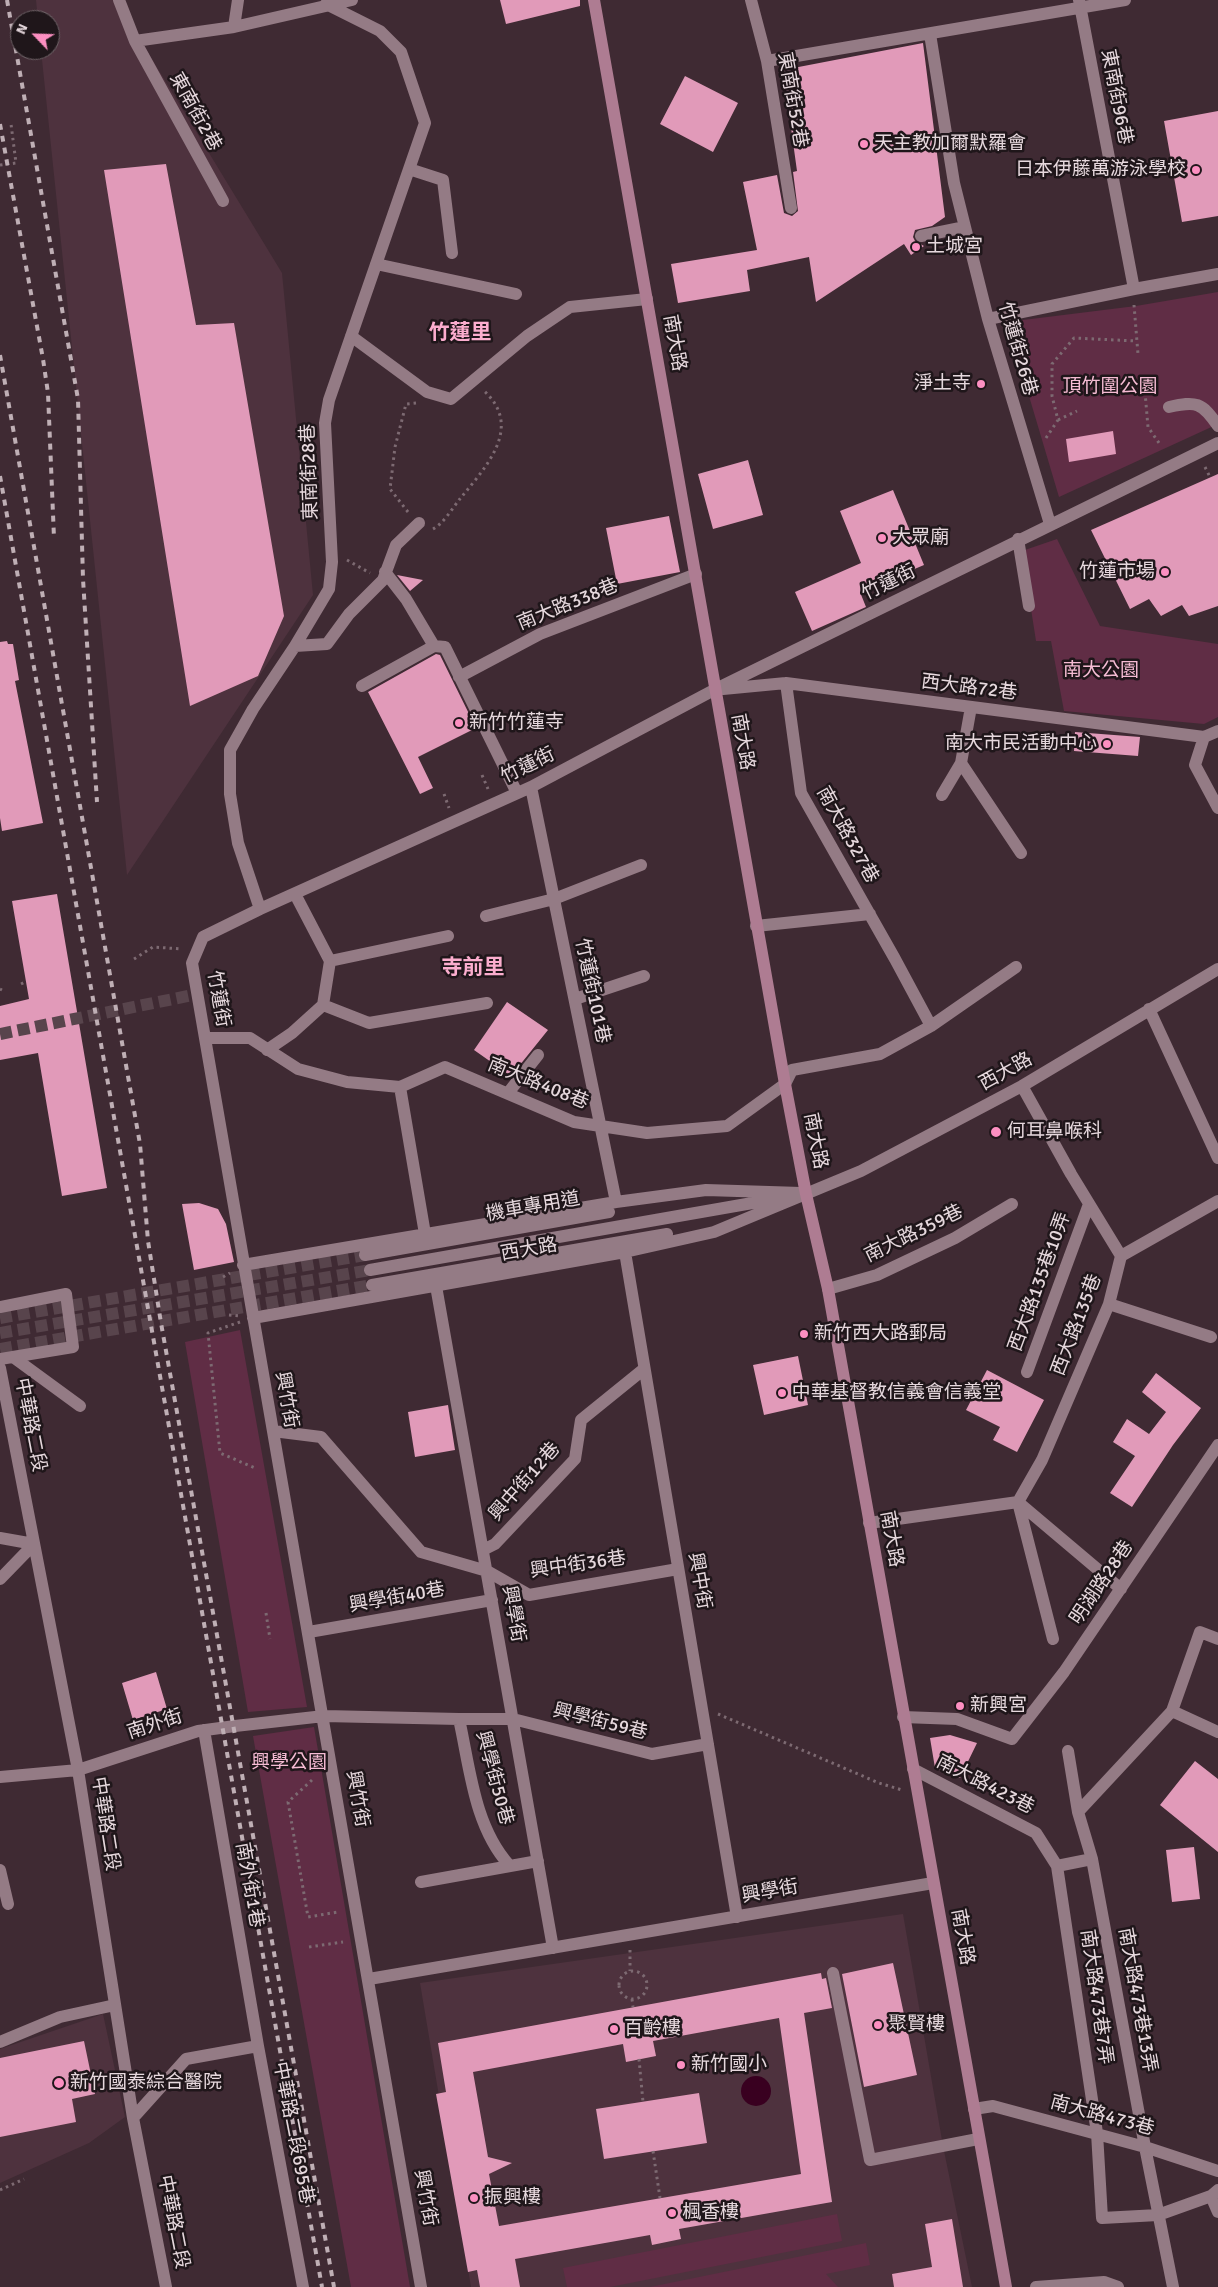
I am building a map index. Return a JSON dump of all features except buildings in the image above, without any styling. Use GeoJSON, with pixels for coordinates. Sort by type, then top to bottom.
{"type":"FeatureCollection","features":[{"type":"Feature","properties":{"kind":"main road","name":"南大路"},"geometry":{"type":"LineString","coordinates":[[594,0],[696,574],[714,690],[756,926],[806,1194],[828,1289],[978,2139],[1006,2287]]}},
{"type":"Feature","properties":{"kind":"street","name":"東南街2巷"},"geometry":{"type":"LineString","coordinates":[[119,0],[135,41],[223,201]]}},
{"type":"Feature","properties":{"kind":"street"},"geometry":{"type":"LineString","coordinates":[[234,27],[238,0]]}},
{"type":"Feature","properties":{"kind":"street"},"geometry":{"type":"LineString","coordinates":[[135,41],[234,27],[326,4],[352,0]]}},
{"type":"Feature","properties":{"kind":"street","name":"東南街52巷"},"geometry":{"type":"LineString","coordinates":[[751,0],[767,61],[791,208]]}},
{"type":"Feature","properties":{"kind":"street"},"geometry":{"type":"LineString","coordinates":[[767,61],[930,34],[1080,4],[1125,0]]}},
{"type":"Feature","properties":{"kind":"street","name":"東南街28巷"},"geometry":{"type":"LineString","coordinates":[[260,909],[238,843],[230,794],[230,750],[253,709],[296,646],[329,589],[332,550],[325,423],[329,400],[425,123],[401,52],[380,31],[326,4]]}},
{"type":"Feature","properties":{"kind":"street","name":"東南街96巷"},"geometry":{"type":"LineString","coordinates":[[1080,4],[1134,289]]}},
{"type":"Feature","properties":{"kind":"street","name":"竹蓮街26巷"},"geometry":{"type":"LineString","coordinates":[[930,34],[954,182],[965,227],[988,319],[1050,524]]}},
{"type":"Feature","properties":{"kind":"street"},"geometry":{"type":"LineString","coordinates":[[409,169],[443,180],[452,253]]}},
{"type":"Feature","properties":{"kind":"street"},"geometry":{"type":"LineString","coordinates":[[921,236],[965,227]]}},
{"type":"Feature","properties":{"kind":"street"},"geometry":{"type":"LineString","coordinates":[[376,264],[516,294]]}},
{"type":"Feature","properties":{"kind":"street"},"geometry":{"type":"LineString","coordinates":[[988,319],[1218,274]]}},
{"type":"Feature","properties":{"kind":"street"},"geometry":{"type":"LineString","coordinates":[[350,336],[427,392],[451,399],[527,336],[570,307],[647,299]]}},
{"type":"Feature","properties":{"kind":"street"},"geometry":{"type":"LineString","coordinates":[[1169,408],[1190,402],[1207,410],[1218,426]]}},
{"type":"Feature","properties":{"kind":"street","name":"竹蓮街"},"geometry":{"type":"LineString","coordinates":[[253,1318],[192,963],[203,937],[260,909],[531,788],[714,690],[1218,443]]}},
{"type":"Feature","properties":{"kind":"street"},"geometry":{"type":"LineString","coordinates":[[296,646],[327,644],[349,614],[384,576],[396,545],[417,525]]}},
{"type":"Feature","properties":{"kind":"street"},"geometry":{"type":"LineString","coordinates":[[1018,540],[1029,606]]}},
{"type":"Feature","properties":{"kind":"street","name":"南大路338巷"},"geometry":{"type":"LineString","coordinates":[[459,678],[540,634],[696,574]]}},
{"type":"Feature","properties":{"kind":"street"},"geometry":{"type":"LineString","coordinates":[[384,576],[406,599],[434,646]]}},
{"type":"Feature","properties":{"kind":"street"},"geometry":{"type":"LineString","coordinates":[[362,686],[434,646],[445,647],[517,793]]}},
{"type":"Feature","properties":{"kind":"street","name":"西大路72巷"},"geometry":{"type":"LineString","coordinates":[[714,690],[786,683],[1204,737]]}},
{"type":"Feature","properties":{"kind":"street","name":"南大路327巷"},"geometry":{"type":"LineString","coordinates":[[786,683],[801,794],[870,914],[930,1026]]}},
{"type":"Feature","properties":{"kind":"street"},"geometry":{"type":"LineString","coordinates":[[942,795],[962,763],[972,707]]}},
{"type":"Feature","properties":{"kind":"street"},"geometry":{"type":"LineString","coordinates":[[1218,731],[1204,737],[1195,765],[1218,808]]}},
{"type":"Feature","properties":{"kind":"street"},"geometry":{"type":"LineString","coordinates":[[962,763],[1021,853]]}},
{"type":"Feature","properties":{"kind":"street","name":"竹蓮街101巷"},"geometry":{"type":"LineString","coordinates":[[531,788],[616,1202]]}},
{"type":"Feature","properties":{"kind":"street"},"geometry":{"type":"LineString","coordinates":[[486,916],[554,898],[641,865]]}},
{"type":"Feature","properties":{"kind":"street"},"geometry":{"type":"LineString","coordinates":[[267,1050],[292,1033],[323,1005],[330,961],[295,894]]}},
{"type":"Feature","properties":{"kind":"street","name":"南大路327巷"},"geometry":{"type":"LineString","coordinates":[[756,926],[870,914]]}},
{"type":"Feature","properties":{"kind":"street"},"geometry":{"type":"LineString","coordinates":[[330,961],[448,936]]}},
{"type":"Feature","properties":{"kind":"street"},"geometry":{"type":"LineString","coordinates":[[785,1084],[792,1070],[880,1054],[930,1026],[1016,967]]}},
{"type":"Feature","properties":{"kind":"street","name":"西大路"},"geometry":{"type":"LineString","coordinates":[[253,1318],[625,1252],[714,1232],[861,1171],[1022,1086],[1218,969]]}},
{"type":"Feature","properties":{"kind":"street"},"geometry":{"type":"LineString","coordinates":[[575,999],[644,976]]}},
{"type":"Feature","properties":{"kind":"street"},"geometry":{"type":"LineString","coordinates":[[323,1005],[369,1023],[487,1003]]}},
{"type":"Feature","properties":{"kind":"street"},"geometry":{"type":"LineString","coordinates":[[1149,1009],[1218,1158]]}},
{"type":"Feature","properties":{"kind":"street"},"geometry":{"type":"LineString","coordinates":[[206,1038],[250,1038],[298,1069],[347,1082],[400,1087],[424,1234]]}},
{"type":"Feature","properties":{"kind":"street"},"geometry":{"type":"LineString","coordinates":[[508,1093],[538,1055]]}},
{"type":"Feature","properties":{"kind":"street","name":"南大路408巷"},"geometry":{"type":"LineString","coordinates":[[400,1087],[445,1067],[574,1122],[648,1133],[726,1126],[785,1084]]}},
{"type":"Feature","properties":{"kind":"street","name":"西大路135巷"},"geometry":{"type":"LineString","coordinates":[[1018,1502],[1042,1460],[1109,1304],[1121,1256],[1022,1086]]}},
{"type":"Feature","properties":{"kind":"street","name":"西大路"},"geometry":{"type":"LineString","coordinates":[[243,1265],[616,1202],[706,1190],[806,1194]]}},
{"type":"Feature","properties":{"kind":"street","name":"機車專用道"},"geometry":{"type":"LineString","coordinates":[[365,1256],[684,1199],[706,1190]]}},
{"type":"Feature","properties":{"kind":"street","name":"西大路"},"geometry":{"type":"LineString","coordinates":[[370,1270],[806,1194]]}},
{"type":"Feature","properties":{"kind":"street"},"geometry":{"type":"LineString","coordinates":[[1121,1256],[1218,1201]]}},
{"type":"Feature","properties":{"kind":"street","name":"南大路359巷"},"geometry":{"type":"LineString","coordinates":[[828,1289],[876,1275],[955,1238],[1012,1204]]}},
{"type":"Feature","properties":{"kind":"street","name":"西大路135巷10弄"},"geometry":{"type":"LineString","coordinates":[[1027,1372],[1089,1204]]}},
{"type":"Feature","properties":{"kind":"street"},"geometry":{"type":"LineString","coordinates":[[372,1285],[687,1231],[714,1232]]}},
{"type":"Feature","properties":{"kind":"street","name":"興中街"},"geometry":{"type":"LineString","coordinates":[[625,1252],[737,1917]]}},
{"type":"Feature","properties":{"kind":"street","name":"興學街"},"geometry":{"type":"LineString","coordinates":[[436,1286],[553,1948]]}},
{"type":"Feature","properties":{"kind":"street"},"geometry":{"type":"LineString","coordinates":[[0,1307],[66,1294],[73,1346],[0,1359]]}},
{"type":"Feature","properties":{"kind":"street"},"geometry":{"type":"LineString","coordinates":[[1109,1304],[1211,1337]]}},
{"type":"Feature","properties":{"kind":"street","name":"興竹街"},"geometry":{"type":"LineString","coordinates":[[253,1318],[324,1716],[422,2287]]}},
{"type":"Feature","properties":{"kind":"street"},"geometry":{"type":"LineString","coordinates":[[14,1357],[80,1406]]}},
{"type":"Feature","properties":{"kind":"street","name":"中華路二段"},"geometry":{"type":"LineString","coordinates":[[0,1368],[78,1770],[133,2118],[166,2287]]}},
{"type":"Feature","properties":{"kind":"street","name":"興中街12巷"},"geometry":{"type":"LineString","coordinates":[[483,1550],[495,1544],[575,1459],[581,1420],[644,1368]]}},
{"type":"Feature","properties":{"kind":"street","name":"興中街36巷"},"geometry":{"type":"LineString","coordinates":[[273,1431],[321,1436],[421,1552],[487,1571],[529,1594],[678,1570]]}},
{"type":"Feature","properties":{"kind":"street","name":"明湖路28巷"},"geometry":{"type":"LineString","coordinates":[[903,1717],[957,1719],[1012,1739],[1064,1672],[1218,1445]]}},
{"type":"Feature","properties":{"kind":"street"},"geometry":{"type":"LineString","coordinates":[[869,1523],[1018,1502],[1121,1589]]}},
{"type":"Feature","properties":{"kind":"street"},"geometry":{"type":"LineString","coordinates":[[1018,1502],[1053,1639]]}},
{"type":"Feature","properties":{"kind":"street"},"geometry":{"type":"LineString","coordinates":[[0,1538],[34,1544],[0,1579]]}},
{"type":"Feature","properties":{"kind":"street","name":"興學街40巷"},"geometry":{"type":"LineString","coordinates":[[309,1632],[492,1600]]}},
{"type":"Feature","properties":{"kind":"street"},"geometry":{"type":"LineString","coordinates":[[1078,1812],[1172,1711],[1200,1632],[1218,1639]]}},
{"type":"Feature","properties":{"kind":"street"},"geometry":{"type":"LineString","coordinates":[[1172,1711],[1218,1732]]}},
{"type":"Feature","properties":{"kind":"street","name":"南外街"},"geometry":{"type":"LineString","coordinates":[[0,1777],[78,1770],[204,1730],[324,1716],[459,1719]]}},
{"type":"Feature","properties":{"kind":"street","name":"興學街50巷"},"geometry":{"type":"LineString","coordinates":[[509,1865],[495,1849],[484,1826],[459,1719],[513,1719]]}},
{"type":"Feature","properties":{"kind":"street","name":"興學街59巷"},"geometry":{"type":"LineString","coordinates":[[513,1719],[652,1754],[708,1744]]}},
{"type":"Feature","properties":{"kind":"street","name":"南外街1巷"},"geometry":{"type":"LineString","coordinates":[[204,1730],[258,2046]]}},
{"type":"Feature","properties":{"kind":"street"},"geometry":{"type":"LineString","coordinates":[[1057,1866],[1092,1859],[1078,1812],[1068,1751]]}},
{"type":"Feature","properties":{"kind":"street","name":"南大路423巷"},"geometry":{"type":"LineString","coordinates":[[913,1769],[1036,1833],[1057,1866]]}},
{"type":"Feature","properties":{"kind":"street","name":"南大路473巷13弄"},"geometry":{"type":"LineString","coordinates":[[1092,1859],[1144,2147],[1174,2287]]}},
{"type":"Feature","properties":{"kind":"street"},"geometry":{"type":"LineString","coordinates":[[421,1882],[538,1861]]}},
{"type":"Feature","properties":{"kind":"street","name":"南大路473巷7弄"},"geometry":{"type":"LineString","coordinates":[[1057,1866],[1097,2133],[1102,2218],[1158,2215]]}},
{"type":"Feature","properties":{"kind":"street"},"geometry":{"type":"LineString","coordinates":[[0,1870],[8,1904]]}},
{"type":"Feature","properties":{"kind":"street","name":"興學街"},"geometry":{"type":"LineString","coordinates":[[369,1980],[933,1883]]}},
{"type":"Feature","properties":{"kind":"street"},"geometry":{"type":"LineString","coordinates":[[833,1974],[870,2160],[978,2139]]}},
{"type":"Feature","properties":{"kind":"street"},"geometry":{"type":"LineString","coordinates":[[0,2042],[60,2017],[115,2005]]}},
{"type":"Feature","properties":{"kind":"street","name":"中華路二段695巷"},"geometry":{"type":"LineString","coordinates":[[133,2118],[186,2059],[258,2046],[303,2287]]}},
{"type":"Feature","properties":{"kind":"street","name":"南大路473巷"},"geometry":{"type":"LineString","coordinates":[[974,2109],[993,2106],[1097,2133],[1218,2171]]}},
{"type":"Feature","properties":{"kind":"street"},"geometry":{"type":"LineString","coordinates":[[1158,2215],[1214,2193],[1218,2212]]}},
{"type":"Feature","properties":{"kind":"street"},"geometry":{"type":"LineString","coordinates":[[1036,2287],[1104,2282],[1118,2287]]}},
{"type":"Feature","properties":{"kind":"path"},"geometry":{"type":"LineString","coordinates":[[0,165],[16,163],[11,124]]}},
{"type":"Feature","properties":{"kind":"path"},"geometry":{"type":"LineString","coordinates":[[1134,289],[1138,354]]}},
{"type":"Feature","properties":{"kind":"path"},"geometry":{"type":"LineString","coordinates":[[1058,420],[1052,396],[1052,364],[1074,338],[1137,341]]}},
{"type":"Feature","properties":{"kind":"path"},"geometry":{"type":"LineString","coordinates":[[1111,382],[1132,378]]}},
{"type":"Feature","properties":{"kind":"path"},"geometry":{"type":"LineString","coordinates":[[423,402],[406,404],[395,447],[390,489],[401,501],[417,525],[430,529],[435,528],[484,469],[499,444],[503,422],[491,396],[473,381]]}},
{"type":"Feature","properties":{"kind":"path"},"geometry":{"type":"LineString","coordinates":[[1145,392],[1148,427],[1159,444]]}},
{"type":"Feature","properties":{"kind":"path"},"geometry":{"type":"LineString","coordinates":[[1046,438],[1058,420],[1077,411]]}},
{"type":"Feature","properties":{"kind":"path"},"geometry":{"type":"LineString","coordinates":[[332,550],[384,576]]}},
{"type":"Feature","properties":{"kind":"path"},"geometry":{"type":"LineString","coordinates":[[134,959],[153,947],[198,950]]}},
{"type":"Feature","properties":{"kind":"path"},"geometry":{"type":"LineString","coordinates":[[253,1318],[208,1333],[220,1453],[255,1468]]}},
{"type":"Feature","properties":{"kind":"path"},"geometry":{"type":"LineString","coordinates":[[266,1613],[270,1639]]}},
{"type":"Feature","properties":{"kind":"path"},"geometry":{"type":"LineString","coordinates":[[702,1707],[880,1783],[917,1795]]}},
{"type":"Feature","properties":{"kind":"path"},"geometry":{"type":"LineString","coordinates":[[312,1780],[288,1802],[308,1917],[338,1912]]}},
{"type":"Feature","properties":{"kind":"path"},"geometry":{"type":"LineString","coordinates":[[628,1935],[630,1972]]}},
{"type":"Feature","properties":{"kind":"path"},"geometry":{"type":"LineString","coordinates":[[309,1947],[343,1942]]}},
{"type":"Feature","properties":{"kind":"path"},"geometry":{"type":"LineString","coordinates":[[630,1972],[643,1976],[647,1984],[641,1996],[632,1999],[624,1996],[619,1984],[623,1976],[630,1972]]}},
{"type":"Feature","properties":{"kind":"path"},"geometry":{"type":"LineString","coordinates":[[632,1999],[633,2007]]}},
{"type":"Feature","properties":{"kind":"path"},"geometry":{"type":"LineString","coordinates":[[639,2059],[643,2102]]}},
{"type":"Feature","properties":{"kind":"path"},"geometry":{"type":"LineString","coordinates":[[653,2151],[660,2198]]}},
{"type":"Feature","properties":{"kind":"path"},"geometry":{"type":"LineString","coordinates":[[0,2190],[24,2179]]}},
{"type":"Feature","properties":{"kind":"shaded area"},"geometry":{"type":"Polygon","coordinates":[[[36,0],[116,0],[282,273],[313,595],[127,875],[42,60],[60,60],[60,10],[37,10],[36,0]]]}},
{"type":"Feature","properties":{"kind":"shaded area","name":"新竹國小"},"geometry":{"type":"Polygon","coordinates":[[[903,1914],[943,2146],[972,2287],[471,2287],[420,1983],[903,1914]]]}},
{"type":"Feature","properties":{"kind":"shaded area","name":"新竹國泰綜合醫院"},"geometry":{"type":"Polygon","coordinates":[[[103,2014],[125,2117],[89,2143],[0,2183],[0,2049],[103,2014]]]}},
{"type":"Feature","properties":{"kind":"shaded area"},"geometry":{"type":"Polygon","coordinates":[[[756,2076],[767,2080],[771,2091],[767,2102],[756,2106],[745,2102],[741,2091],[745,2080],[756,2076]]]}},
{"type":"Feature","properties":{"kind":"green space","name":"頂竹圍公園"},"geometry":{"type":"Polygon","coordinates":[[[1218,292],[1218,424],[1059,497],[1007,322],[1136,306],[1218,292]]]}},
{"type":"Feature","properties":{"kind":"green space","name":"南大公園"},"geometry":{"type":"Polygon","coordinates":[[[1057,539],[1100,626],[1218,644],[1218,717],[1204,724],[1064,711],[1051,641],[1036,641],[1022,551],[1057,539]]]}},
{"type":"Feature","properties":{"kind":"green space","name":"興學公園"},"geometry":{"type":"Polygon","coordinates":[[[240,1330],[307,1707],[248,1712],[185,1342],[240,1330]]]}},
{"type":"Feature","properties":{"kind":"green space","name":"興學公園"},"geometry":{"type":"Polygon","coordinates":[[[314,1727],[410,2287],[351,2287],[253,1736],[314,1727]]]}},
{"type":"Feature","properties":{"kind":"green space"},"geometry":{"type":"Polygon","coordinates":[[[837,2214],[842,2241],[610,2287],[567,2287],[563,2268],[837,2214]]]}},
{"type":"Feature","properties":{"kind":"green space"},"geometry":{"type":"Polygon","coordinates":[[[866,2243],[870,2265],[826,2274],[838,2287],[650,2287],[866,2243]]]}},
{"type":"Feature","properties":{"kind":"tunnel"},"geometry":{"type":"LineString","coordinates":[[0,1034],[198,994]]}},
{"type":"Feature","properties":{"kind":"tunnel"},"geometry":{"type":"LineString","coordinates":[[0,1318],[365,1255]]}},
{"type":"Feature","properties":{"kind":"tunnel"},"geometry":{"type":"LineString","coordinates":[[0,1333],[370,1270]]}},
{"type":"Feature","properties":{"kind":"tunnel"},"geometry":{"type":"LineString","coordinates":[[0,1349],[372,1285]]}},
{"type":"Feature","properties":{"kind":"railway"},"geometry":{"type":"LineString","coordinates":[[7,0],[78,399],[83,579],[97,802]]}},
{"type":"Feature","properties":{"kind":"railway"},"geometry":{"type":"LineString","coordinates":[[0,124],[48,393],[54,538]]}},
{"type":"Feature","properties":{"kind":"railway"},"geometry":{"type":"LineString","coordinates":[[0,355],[140,1144],[148,1241],[161,1323],[334,2287]]}},
{"type":"Feature","properties":{"kind":"railway"},"geometry":{"type":"LineString","coordinates":[[0,476],[322,2287]]}},
{"type":"Feature","properties":{"kind":"place","name":"天主教加爾默羅會"},"geometry":{"type":"Point","coordinates":[864,144]}},
{"type":"Feature","properties":{"kind":"place","name":"日本伊藤萬游泳學校"},"geometry":{"type":"Point","coordinates":[1196,170]}},
{"type":"Feature","properties":{"kind":"place","name":"土城宮"},"geometry":{"type":"Point","coordinates":[916,247]}},
{"type":"Feature","properties":{"kind":"place","name":"淨土寺"},"geometry":{"type":"Point","coordinates":[981,384]}},
{"type":"Feature","properties":{"kind":"place","name":"大眾廟"},"geometry":{"type":"Point","coordinates":[882,538]}},
{"type":"Feature","properties":{"kind":"place","name":"竹蓮市場"},"geometry":{"type":"Point","coordinates":[1165,572]}},
{"type":"Feature","properties":{"kind":"place","name":"新竹竹蓮寺"},"geometry":{"type":"Point","coordinates":[459,723]}},
{"type":"Feature","properties":{"kind":"place","name":"南大市民活動中心"},"geometry":{"type":"Point","coordinates":[1107,744]}},
{"type":"Feature","properties":{"kind":"place","name":"何耳鼻喉科"},"geometry":{"type":"Point","coordinates":[996,1132]}},
{"type":"Feature","properties":{"kind":"place","name":"新竹西大路郵局"},"geometry":{"type":"Point","coordinates":[804,1334]}},
{"type":"Feature","properties":{"kind":"place","name":"中華基督教信義會信義堂"},"geometry":{"type":"Point","coordinates":[782,1393]}},
{"type":"Feature","properties":{"kind":"place","name":"新興宮"},"geometry":{"type":"Point","coordinates":[960,1706]}},
{"type":"Feature","properties":{"kind":"place","name":"聚賢樓"},"geometry":{"type":"Point","coordinates":[878,2025]}},
{"type":"Feature","properties":{"kind":"place","name":"百齡樓"},"geometry":{"type":"Point","coordinates":[614,2029]}},
{"type":"Feature","properties":{"kind":"place","name":"新竹國小"},"geometry":{"type":"Point","coordinates":[681,2065]}},
{"type":"Feature","properties":{"kind":"place","name":"新竹國泰綜合醫院"},"geometry":{"type":"Point","coordinates":[59,2083]}},
{"type":"Feature","properties":{"kind":"place","name":"振興樓"},"geometry":{"type":"Point","coordinates":[474,2198]}},
{"type":"Feature","properties":{"kind":"place","name":"楓香樓"},"geometry":{"type":"Point","coordinates":[672,2213]}},
{"type":"Feature","properties":{"kind":"district","name":"竹蓮里"},"geometry":{"type":"Point","coordinates":[460,333]}},
{"type":"Feature","properties":{"kind":"district","name":"寺前里"},"geometry":{"type":"Point","coordinates":[473,968]}}]}
